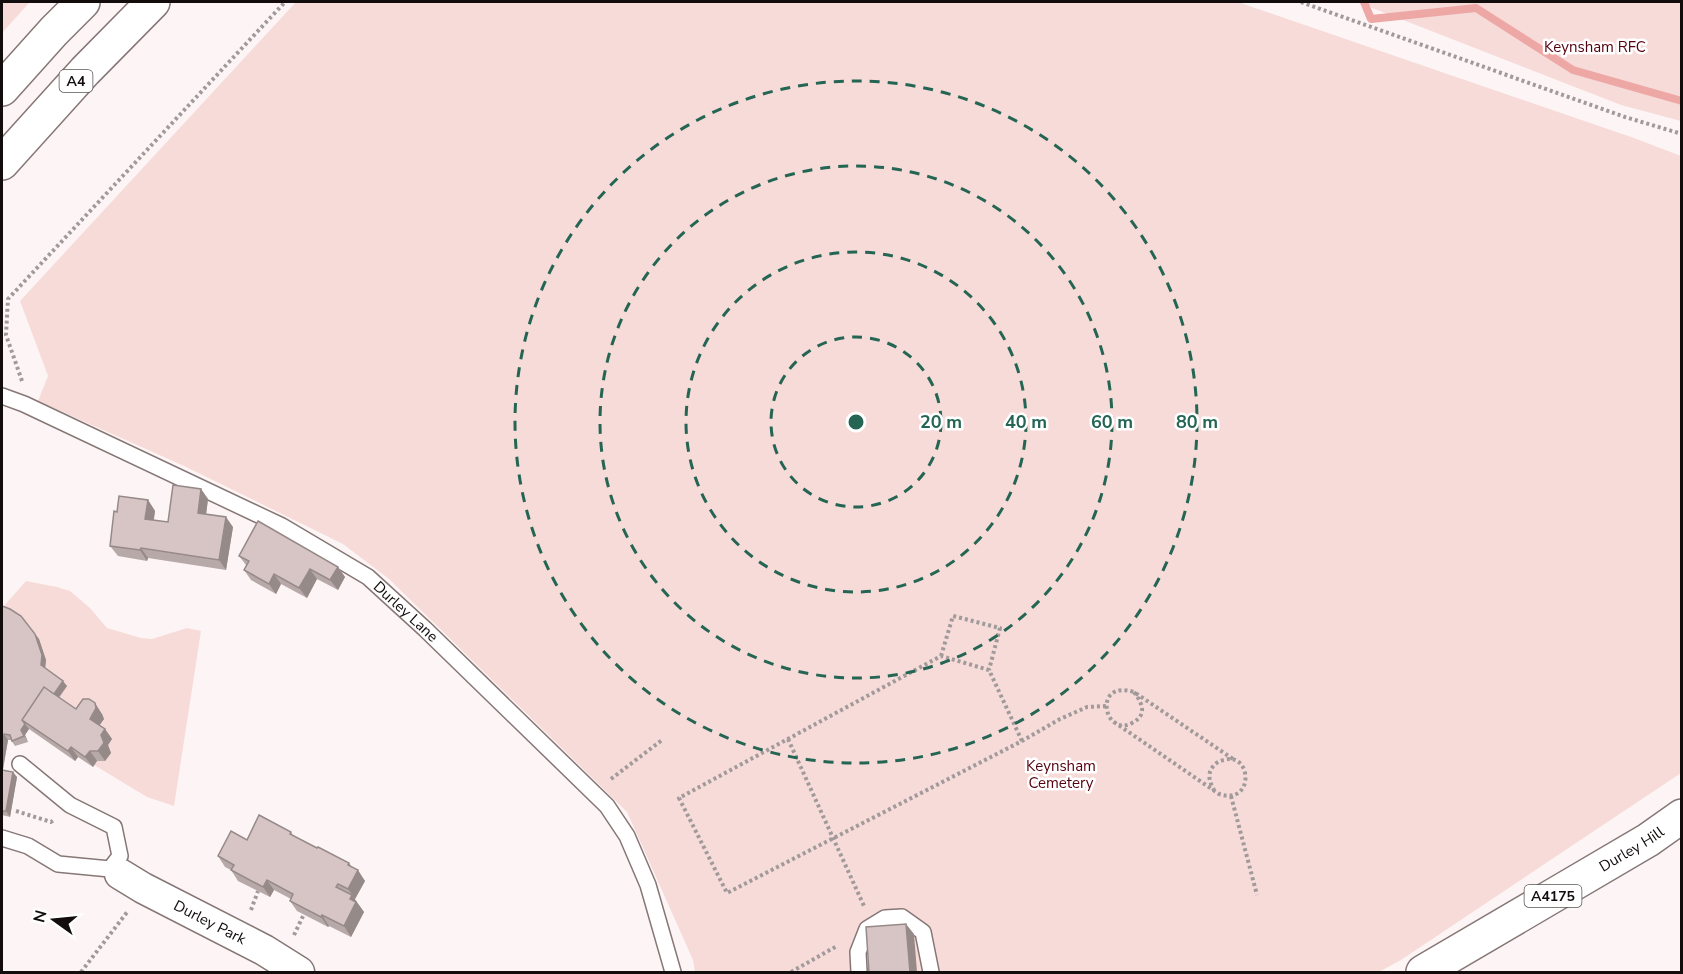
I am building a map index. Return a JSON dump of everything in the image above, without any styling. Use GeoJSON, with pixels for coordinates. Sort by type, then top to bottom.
{"type":"FeatureCollection","features":[{"type":"Feature","properties":{"kind":"main road"},"geometry":{"type":"LineString","coordinates":[[2,89],[83,2]]}},
{"type":"Feature","properties":{"kind":"main road","name":"A4"},"geometry":{"type":"LineString","coordinates":[[2,163],[85,71],[153,2]]}},
{"type":"Feature","properties":{"kind":"main road","name":"Durley Hill"},"geometry":{"type":"LineString","coordinates":[[1423,972],[1648,840],[1682,816]]}},
{"type":"Feature","properties":{"kind":"street","name":"Durley Park"},"geometry":{"type":"LineString","coordinates":[[115,871],[143,888],[264,950],[299,972]]}},
{"type":"Feature","properties":{"kind":"lane","name":"Durley Lane"},"geometry":{"type":"LineString","coordinates":[[2,396],[282,526],[368,577],[608,806],[627,836],[648,885],[673,972]]}},
{"type":"Feature","properties":{"kind":"lane"},"geometry":{"type":"LineString","coordinates":[[2,838],[28,846],[58,864],[115,871],[120,856],[114,827],[70,805],[20,764]]}},
{"type":"Feature","properties":{"kind":"lane"},"geometry":{"type":"LineString","coordinates":[[859,972],[858,952],[870,928],[885,918],[902,917],[923,932],[935,971]]}},
{"type":"Feature","properties":{"kind":"path"},"geometry":{"type":"LineString","coordinates":[[24,405],[24,388],[6,335],[8,299],[285,2]]}},
{"type":"Feature","properties":{"kind":"path"},"geometry":{"type":"LineString","coordinates":[[1301,2],[1614,113],[1682,134]]}},
{"type":"Feature","properties":{"kind":"path"},"geometry":{"type":"LineString","coordinates":[[941,656],[953,616],[1000,628],[989,670],[1022,741]]}},
{"type":"Feature","properties":{"kind":"path"},"geometry":{"type":"LineString","coordinates":[[989,670],[941,656],[679,798],[726,892],[1022,741],[1060,719],[1087,707],[1106,706]]}},
{"type":"Feature","properties":{"kind":"path"},"geometry":{"type":"LineString","coordinates":[[1124,689],[1134,692],[1243,766],[1247,779],[1244,788],[1238,794],[1231,796],[1219,794],[1113,722],[1107,713],[1107,699],[1113,693],[1124,689]]}},
{"type":"Feature","properties":{"kind":"path"},"geometry":{"type":"LineString","coordinates":[[1113,722],[1122,726],[1130,725],[1138,719],[1142,711],[1142,703],[1134,692]]}},
{"type":"Feature","properties":{"kind":"path"},"geometry":{"type":"LineString","coordinates":[[788,739],[833,838],[870,928],[791,972]]}},
{"type":"Feature","properties":{"kind":"path"},"geometry":{"type":"LineString","coordinates":[[595,794],[662,740]]}},
{"type":"Feature","properties":{"kind":"path"},"geometry":{"type":"LineString","coordinates":[[1214,790],[1210,783],[1212,767],[1223,760],[1237,761]]}},
{"type":"Feature","properties":{"kind":"path"},"geometry":{"type":"LineString","coordinates":[[1231,796],[1257,895]]}},
{"type":"Feature","properties":{"kind":"path"},"geometry":{"type":"LineString","coordinates":[[81,972],[109,937]]}},
{"type":"Feature","properties":{"kind":"green space"},"geometry":{"type":"Polygon","coordinates":[[[2,2],[30,2],[2,33],[2,2]]]}},
{"type":"Feature","properties":{"kind":"green space","name":"Keynsham Cemetery"},"geometry":{"type":"Polygon","coordinates":[[[296,2],[1238,2],[1681,156],[1681,773],[1401,960],[1379,972],[695,972],[693,960],[627,812],[389,579],[343,544],[184,466],[38,401],[48,376],[20,301],[296,2]]]}},
{"type":"Feature","properties":{"kind":"green space","name":"Keynsham RFC"},"geometry":{"type":"Polygon","coordinates":[[[1357,2],[1681,2],[1681,121],[1621,105],[1357,2]]]}},
{"type":"Feature","properties":{"kind":"green space"},"geometry":{"type":"Polygon","coordinates":[[[26,581],[70,591],[90,608],[107,628],[141,638],[152,639],[187,628],[201,631],[174,806],[147,797],[94,765],[97,761],[83,719],[56,701],[45,671],[46,660],[39,639],[25,621],[2,608],[26,581]]]}},
{"type":"Feature","properties":{"kind":"building"},"geometry":{"type":"Polygon","coordinates":[[[173,485],[201,489],[198,513],[226,517],[219,560],[141,548],[140,550],[110,546],[114,511],[117,512],[119,496],[148,500],[145,519],[168,522],[173,485]]]}},
{"type":"Feature","properties":{"kind":"building"},"geometry":{"type":"Polygon","coordinates":[[[258,521],[338,567],[330,580],[310,569],[299,588],[274,574],[269,584],[244,570],[249,561],[239,556],[258,521]]]}},
{"type":"Feature","properties":{"kind":"building"},"geometry":{"type":"Polygon","coordinates":[[[2,606],[21,616],[35,634],[42,655],[41,665],[63,681],[54,694],[44,687],[22,720],[25,724],[21,730],[24,736],[12,741],[10,735],[4,734],[2,751],[2,606]]]}},
{"type":"Feature","properties":{"kind":"building"},"geometry":{"type":"Polygon","coordinates":[[[44,687],[76,709],[83,699],[89,699],[95,703],[96,708],[90,719],[105,729],[101,735],[104,743],[98,751],[90,751],[85,757],[71,747],[68,751],[22,720],[44,687]]]}},
{"type":"Feature","properties":{"kind":"building"},"geometry":{"type":"Polygon","coordinates":[[[2,770],[13,772],[6,811],[2,811],[2,770]]]}},
{"type":"Feature","properties":{"kind":"building"},"geometry":{"type":"Polygon","coordinates":[[[259,815],[358,870],[348,889],[338,884],[336,887],[352,895],[350,899],[356,902],[344,926],[290,901],[293,894],[267,880],[263,887],[231,870],[234,865],[218,856],[231,831],[247,840],[259,815]]]}},
{"type":"Feature","properties":{"kind":"building"},"geometry":{"type":"Polygon","coordinates":[[[906,924],[910,972],[869,972],[866,927],[906,924]]]}},
{"type":"Feature","properties":{"kind":"waterway"},"geometry":{"type":"LineString","coordinates":[[1364,2],[1371,19],[1476,8],[1573,70],[1682,101]]}}]}
